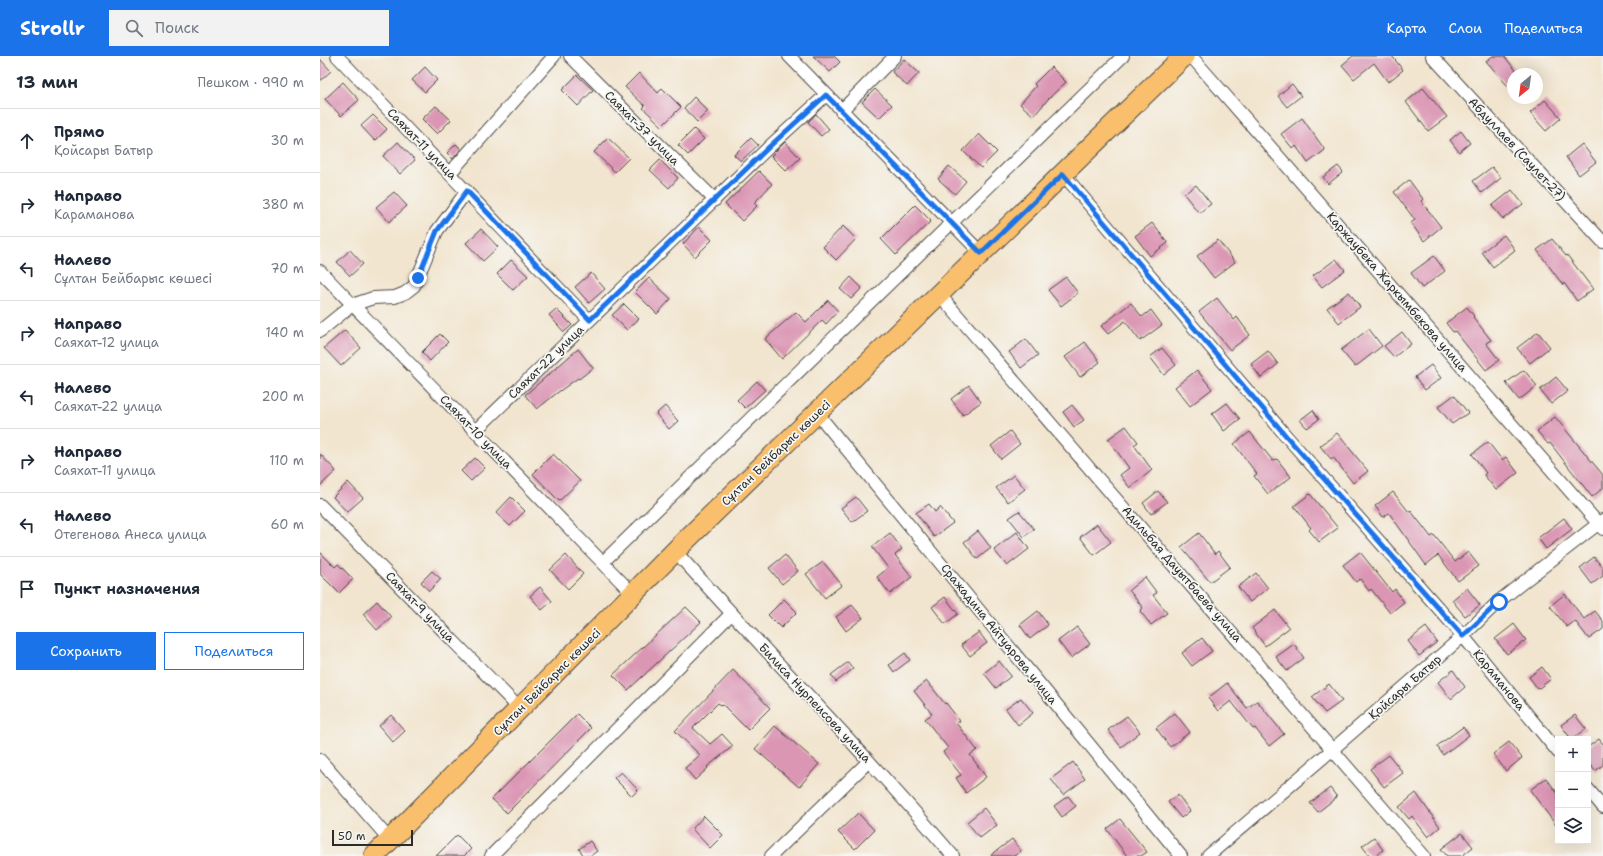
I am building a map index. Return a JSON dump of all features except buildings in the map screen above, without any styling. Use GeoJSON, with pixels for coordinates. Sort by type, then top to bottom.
{"type":"FeatureCollection","features":[{"type":"Feature","properties":{"kind":"main road","name":"Сұлтан Бейбарыс көшесі"},"geometry":{"type":"LineString","coordinates":[[374,856],[675,551],[1184,56]]}},
{"type":"Feature","properties":{"kind":"street","name":"Саяхат-11 улица"},"geometry":{"type":"LineString","coordinates":[[337,56],[590,320]]}},
{"type":"Feature","properties":{"kind":"street"},"geometry":{"type":"LineString","coordinates":[[450,173],[554,56]]}},
{"type":"Feature","properties":{"kind":"street","name":"Саяхат-37 улица"},"geometry":{"type":"LineString","coordinates":[[570,56],[715,200]]}},
{"type":"Feature","properties":{"kind":"street"},"geometry":{"type":"LineString","coordinates":[[789,56],[981,253]]}},
{"type":"Feature","properties":{"kind":"street"},"geometry":{"type":"LineString","coordinates":[[841,111],[895,56]]}},
{"type":"Feature","properties":{"kind":"street"},"geometry":{"type":"LineString","coordinates":[[603,562],[1124,56]]}},
{"type":"Feature","properties":{"kind":"street","name":"Каржаубека Жаркымбекова улица"},"geometry":{"type":"LineString","coordinates":[[1191,56],[1602,524]]}},
{"type":"Feature","properties":{"kind":"street","name":"Абдуллаев (Саулет-27)"},"geometry":{"type":"LineString","coordinates":[[1432,56],[1603,242]]}},
{"type":"Feature","properties":{"kind":"street","name":"Саяхат-22 улица"},"geometry":{"type":"LineString","coordinates":[[475,431],[770,146],[826,95]]}},
{"type":"Feature","properties":{"kind":"street","name":"Караманова"},"geometry":{"type":"LineString","coordinates":[[1063,174],[1287,437],[1463,636],[1555,748]]}},
{"type":"Feature","properties":{"kind":"street"},"geometry":{"type":"LineString","coordinates":[[320,331],[352,305],[373,298],[395,297],[405,293],[414,286],[437,231],[467,191]]}},
{"type":"Feature","properties":{"kind":"street","name":"Саяхат-10 улица"},"geometry":{"type":"LineString","coordinates":[[320,271],[633,594]]}},
{"type":"Feature","properties":{"kind":"street","name":"Адильбая Дауытбаева улица"},"geometry":{"type":"LineString","coordinates":[[939,294],[1424,856]]}},
{"type":"Feature","properties":{"kind":"street","name":"Сражадина Айтуарова улица"},"geometry":{"type":"LineString","coordinates":[[817,413],[1181,856]]}},
{"type":"Feature","properties":{"kind":"street","name":"Саяхат-9 улица"},"geometry":{"type":"LineString","coordinates":[[320,504],[520,709]]}},
{"type":"Feature","properties":{"kind":"street","name":"Қойсары Батыр"},"geometry":{"type":"LineString","coordinates":[[1208,856],[1463,636],[1499,602],[1602,524]]}},
{"type":"Feature","properties":{"kind":"street","name":"Билиса Нурпеисова улица"},"geometry":{"type":"LineString","coordinates":[[675,551],[731,614],[869,761],[953,856]]}},
{"type":"Feature","properties":{"kind":"street"},"geometry":{"type":"LineString","coordinates":[[490,856],[731,614]]}},
{"type":"Feature","properties":{"kind":"street"},"geometry":{"type":"LineString","coordinates":[[320,760],[390,840]]}},
{"type":"Feature","properties":{"kind":"street"},"geometry":{"type":"LineString","coordinates":[[771,856],[869,761]]}},
{"type":"Feature","properties":{"kind":"street"},"geometry":{"type":"LineString","coordinates":[[1591,793],[1603,807]]}},
{"type":"Feature","properties":{"kind":"route"},"geometry":{"type":"LineString","coordinates":[[418,278],[437,231],[467,191],[590,320],[770,146],[826,95],[981,253],[1063,174],[1287,437],[1463,636],[1499,602]]}}]}
